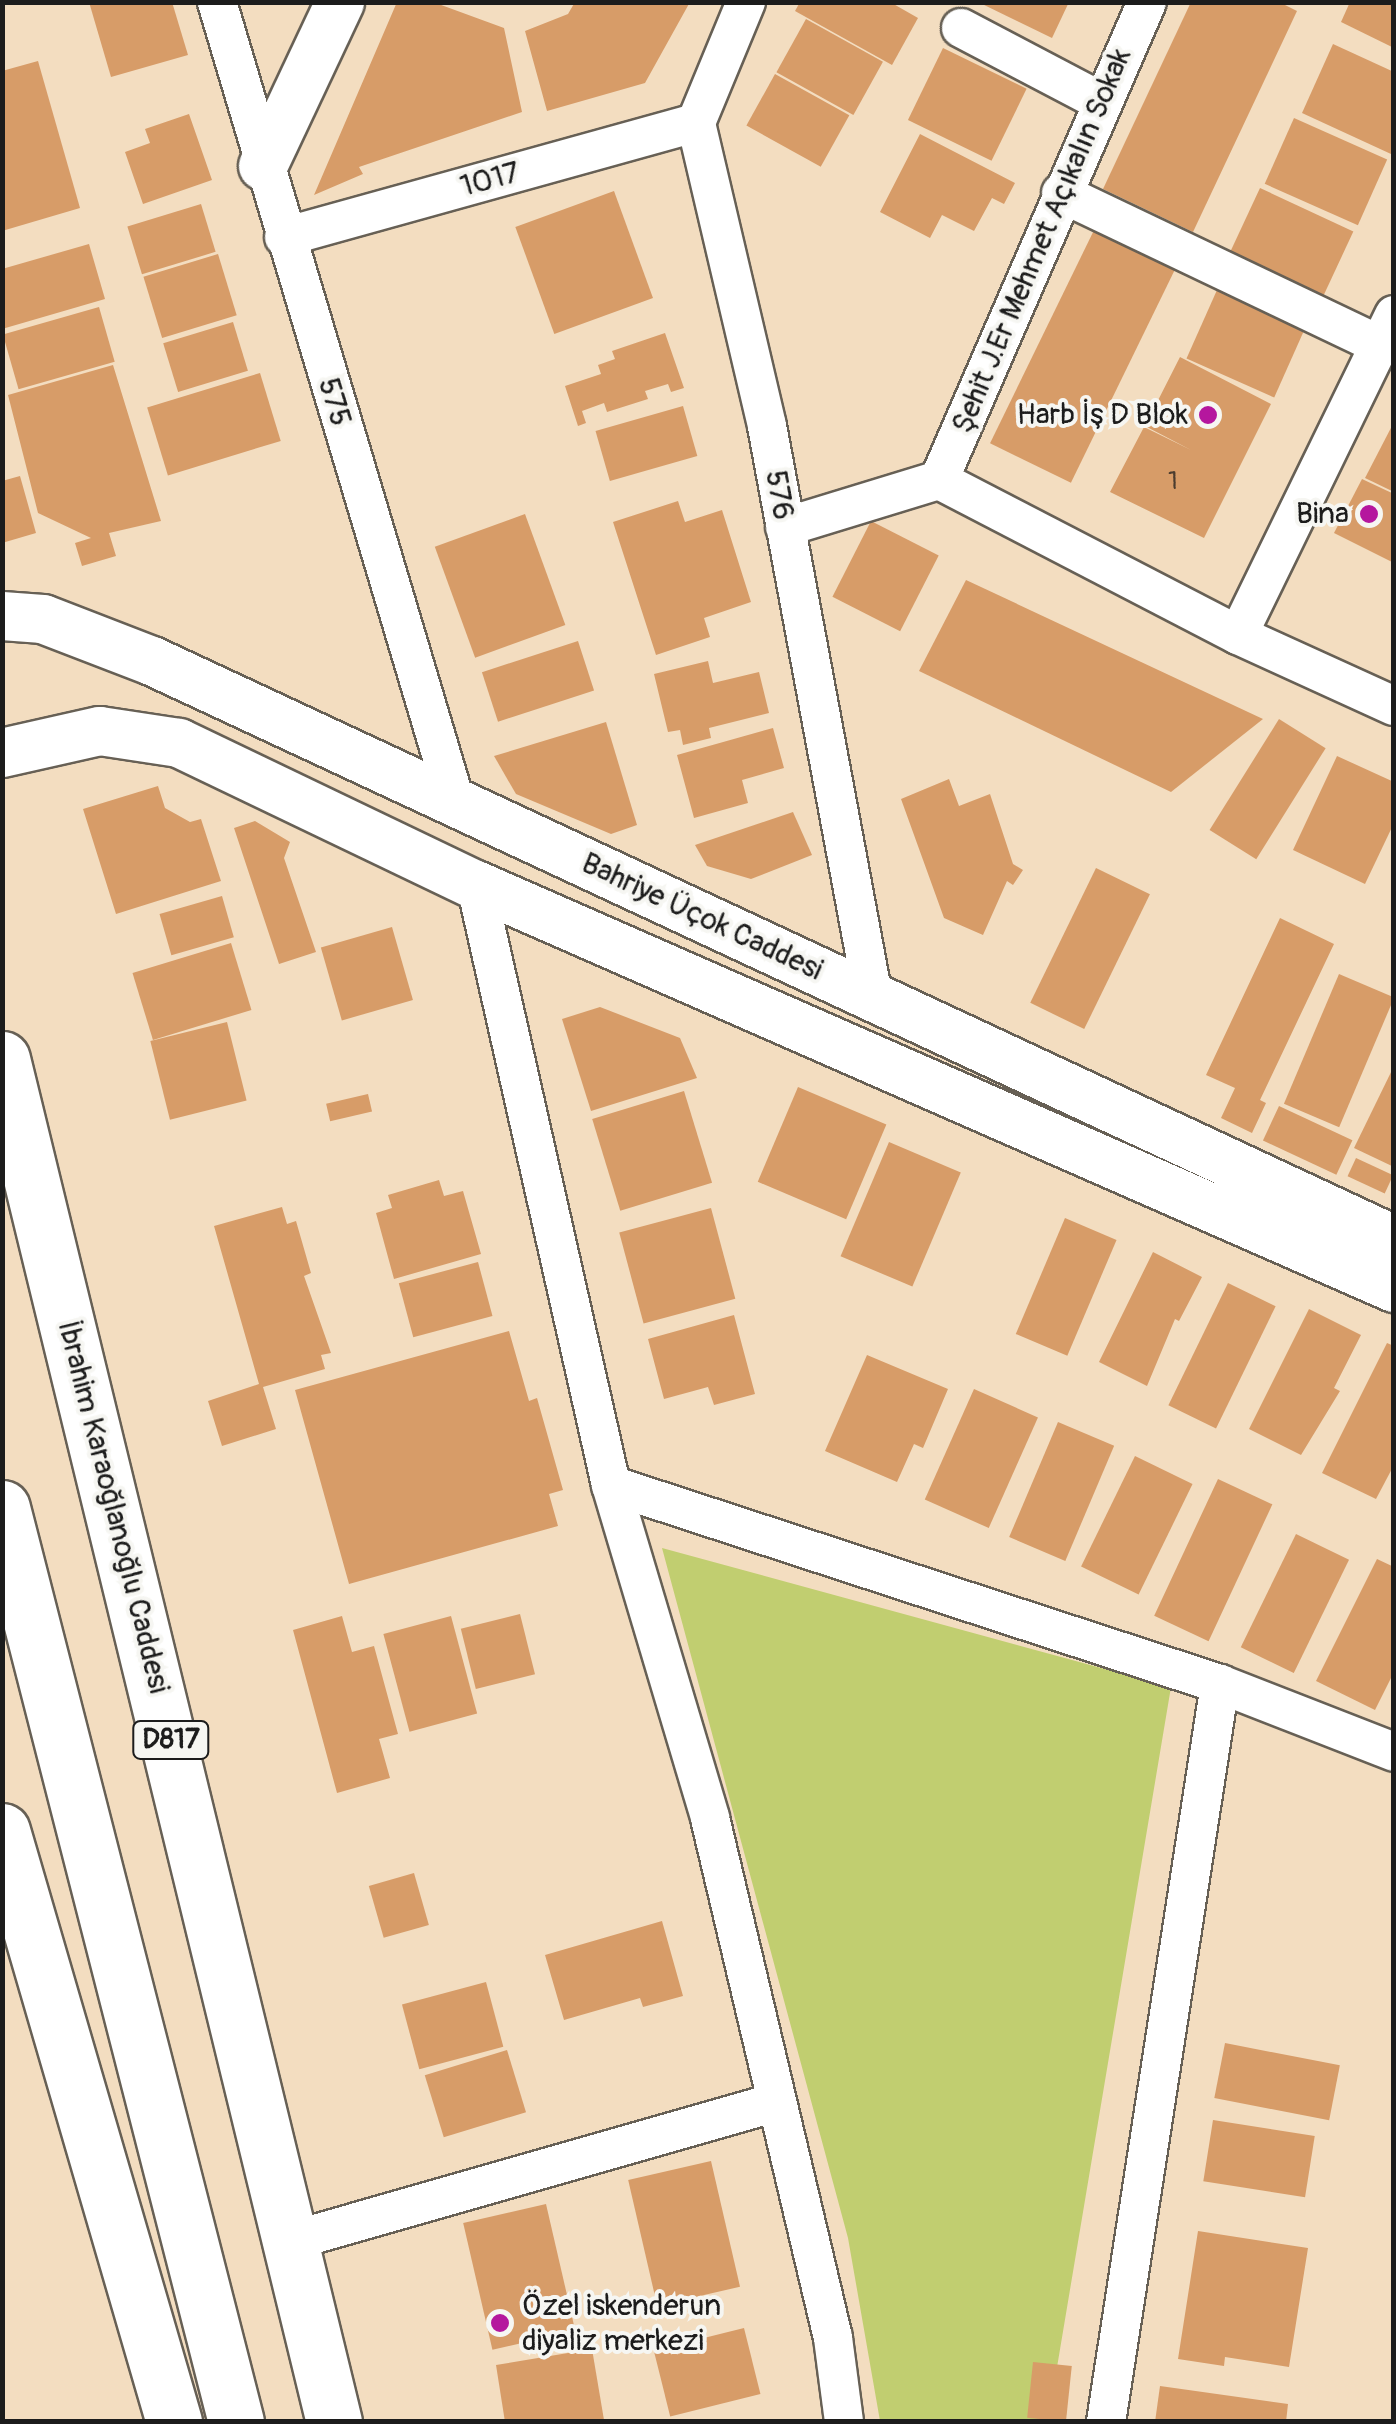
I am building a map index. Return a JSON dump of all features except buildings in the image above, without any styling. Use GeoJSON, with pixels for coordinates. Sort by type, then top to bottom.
{"type":"FeatureCollection","features":[{"type":"Feature","properties":{"kind":"highway","name":"İbrahim Karaoğlanoğlu Caddesi"},"geometry":{"type":"LineString","coordinates":[[2,1059],[294,2240],[334,2422]]}},
{"type":"Feature","properties":{"kind":"highway"},"geometry":{"type":"LineString","coordinates":[[2,1508],[236,2422]]}},
{"type":"Feature","properties":{"kind":"highway"},"geometry":{"type":"LineString","coordinates":[[2,1831],[174,2422]]}},
{"type":"Feature","properties":{"kind":"street","name":"575"},"geometry":{"type":"LineString","coordinates":[[217,2],[454,801]]}},
{"type":"Feature","properties":{"kind":"street"},"geometry":{"type":"LineString","coordinates":[[263,166],[340,2]]}},
{"type":"Feature","properties":{"kind":"street"},"geometry":{"type":"LineString","coordinates":[[696,122],[746,2]]}},
{"type":"Feature","properties":{"kind":"street","name":"Şehit J.Er Mehmet Açıkalın Sokak"},"geometry":{"type":"LineString","coordinates":[[939,480],[1146,2]]}},
{"type":"Feature","properties":{"kind":"street"},"geometry":{"type":"LineString","coordinates":[[961,28],[1102,102]]}},
{"type":"Feature","properties":{"kind":"street","name":"1017"},"geometry":{"type":"LineString","coordinates":[[284,237],[696,122]]}},
{"type":"Feature","properties":{"kind":"street","name":"576"},"geometry":{"type":"LineString","coordinates":[[696,122],[785,527],[873,997]]}},
{"type":"Feature","properties":{"kind":"street"},"geometry":{"type":"LineString","coordinates":[[1061,194],[1387,330],[1238,635]]}},
{"type":"Feature","properties":{"kind":"street"},"geometry":{"type":"LineString","coordinates":[[785,527],[939,480],[1238,635],[1394,706]]}},
{"type":"Feature","properties":{"kind":"street","name":"Bahriye Üçok Caddesi"},"geometry":{"type":"LineString","coordinates":[[2,616],[84,632],[1394,1240]]}},
{"type":"Feature","properties":{"kind":"street","name":"Bahriye Üçok Caddesi"},"geometry":{"type":"LineString","coordinates":[[2,753],[100,731],[179,743],[476,886],[1394,1288]]}},
{"type":"Feature","properties":{"kind":"street"},"geometry":{"type":"LineString","coordinates":[[476,886],[611,1485],[710,1818],[832,2338],[844,2422]]}},
{"type":"Feature","properties":{"kind":"street"},"geometry":{"type":"LineString","coordinates":[[611,1485],[1220,1684],[1394,1752]]}},
{"type":"Feature","properties":{"kind":"street"},"geometry":{"type":"LineString","coordinates":[[1106,2422],[1220,1684]]}},
{"type":"Feature","properties":{"kind":"street"},"geometry":{"type":"LineString","coordinates":[[294,2240],[777,2102]]}},
{"type":"Feature","properties":{"kind":"green space"},"geometry":{"type":"Polygon","coordinates":[[[662,1548],[1171,1687],[1048,2421],[880,2421],[848,2238],[662,1548]]]}},
{"type":"Feature","properties":{"kind":"place","name":"Harb İş D Blok"},"geometry":{"type":"Point","coordinates":[1208,415]}},
{"type":"Feature","properties":{"kind":"place","name":"Bina"},"geometry":{"type":"Point","coordinates":[1369,514]}},
{"type":"Feature","properties":{"kind":"place","name":"Özel iskenderun diyaliz merkezi"},"geometry":{"type":"Point","coordinates":[500,2323]}}]}
